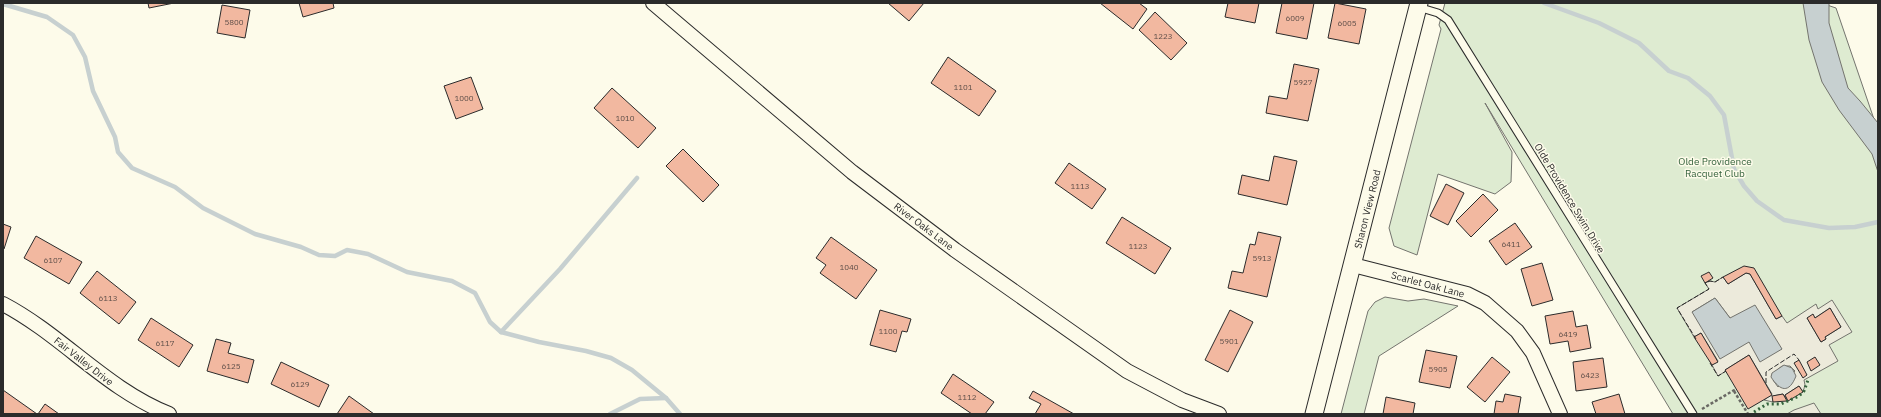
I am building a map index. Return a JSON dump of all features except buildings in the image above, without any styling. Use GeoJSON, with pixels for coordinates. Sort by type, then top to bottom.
{"type":"FeatureCollection","features":[{"type":"Feature","properties":{"kind":"street","name":"River Oaks Lane"},"geometry":{"type":"LineString","coordinates":[[653,3],[852,172],[955,250],[1127,371],[1182,400],[1219,414]]}},
{"type":"Feature","properties":{"kind":"street","name":"Sharon View Road"},"geometry":{"type":"LineString","coordinates":[[1314,414],[1419,5]]}},
{"type":"Feature","properties":{"kind":"street","name":"Scarlet Oak Lane"},"geometry":{"type":"LineString","coordinates":[[1353,265],[1466,294],[1485,303],[1517,331],[1533,353],[1560,414]]}},
{"type":"Feature","properties":{"kind":"street","name":"Fair Valley Drive"},"geometry":{"type":"LineString","coordinates":[[3,304],[37,324],[113,384],[141,402],[168,414]]}},
{"type":"Feature","properties":{"kind":"lane","name":"Olde Providence Swim Drive"},"geometry":{"type":"LineString","coordinates":[[1419,5],[1438,13],[1448,20],[1695,413]]}},
{"type":"Feature","properties":{"kind":"path"},"geometry":{"type":"LineString","coordinates":[[1695,413],[1735,390],[1748,414]]}},
{"type":"Feature","properties":{"kind":"green space","name":"Olde Providence Racquet Club"},"geometry":{"type":"Polygon","coordinates":[[[1445,3],[1821,3],[1836,8],[1878,131],[1878,414],[1673,414],[1485,103],[1512,152],[1511,182],[1495,194],[1438,174],[1417,255],[1394,246],[1389,228],[1441,29],[1439,25],[1445,3]]]}},
{"type":"Feature","properties":{"kind":"green space"},"geometry":{"type":"Polygon","coordinates":[[[1385,297],[1408,301],[1424,299],[1458,306],[1379,356],[1364,414],[1341,414],[1368,311],[1375,302],[1385,297]]]}},
{"type":"Feature","properties":{"kind":"shaded area"},"geometry":{"type":"Polygon","coordinates":[[[1803,3],[1829,3],[1829,23],[1848,88],[1878,123],[1878,172],[1872,154],[1839,110],[1822,82],[1809,40],[1803,3]]]}},
{"type":"Feature","properties":{"kind":"shaded area"},"geometry":{"type":"Polygon","coordinates":[[[1746,273],[1750,274],[1776,319],[1782,316],[1787,323],[1816,304],[1818,309],[1832,300],[1852,332],[1829,345],[1838,361],[1804,380],[1805,385],[1803,392],[1799,386],[1785,395],[1788,401],[1783,394],[1773,396],[1773,402],[1764,400],[1772,394],[1749,355],[1718,376],[1712,365],[1718,361],[1701,333],[1694,337],[1677,308],[1709,289],[1705,283],[1710,281],[1715,282],[1723,277],[1728,284],[1746,273]],[[1715,298],[1692,312],[1749,342],[1782,349],[1730,318],[1715,298]],[[1830,308],[1815,318],[1813,315],[1807,318],[1821,342],[1826,339],[1825,337],[1841,327],[1830,308]],[[1782,366],[1776,371],[1773,380],[1778,387],[1795,371],[1790,366],[1782,366]]]}},
{"type":"Feature","properties":{"kind":"shaded area"},"geometry":{"type":"Polygon","coordinates":[[[1715,298],[1730,318],[1755,305],[1782,349],[1760,362],[1749,342],[1720,359],[1692,312],[1715,298]]]}},
{"type":"Feature","properties":{"kind":"shaded area"},"geometry":{"type":"Polygon","coordinates":[[[1784,365],[1792,368],[1796,376],[1790,386],[1787,388],[1781,388],[1771,377],[1772,373],[1784,365]]]}},
{"type":"Feature","properties":{"kind":"shaded area"},"geometry":{"type":"Polygon","coordinates":[[[1814,403],[1821,414],[1787,414],[1794,410],[1814,403]]]}},
{"type":"Feature","properties":{"kind":"waterway"},"geometry":{"type":"LineString","coordinates":[[1544,3],[1599,23],[1639,43],[1669,71],[1688,78],[1710,96],[1724,115],[1734,169],[1744,186],[1757,201],[1784,220],[1829,228],[1855,227],[1878,222]]}},
{"type":"Feature","properties":{"kind":"waterway"},"geometry":{"type":"LineString","coordinates":[[3,4],[47,17],[73,35],[85,57],[93,91],[115,137],[118,152],[132,168],[175,187],[203,208],[255,234],[301,247],[319,255],[335,256],[347,250],[368,254],[407,272],[452,281],[475,293],[490,322],[501,332],[611,358],[632,370],[666,398],[680,414]]}},
{"type":"Feature","properties":{"kind":"waterway"},"geometry":{"type":"LineString","coordinates":[[501,332],[560,269],[637,178]]}},
{"type":"Feature","properties":{"kind":"waterway"},"geometry":{"type":"LineString","coordinates":[[610,414],[640,399],[666,398]]}},
{"type":"Feature","properties":{"kind":"hedge"},"geometry":{"type":"LineString","coordinates":[[1754,412],[1767,404],[1781,404],[1799,396],[1804,391],[1808,380]]}},
{"type":"Feature","properties":{"kind":"fence"},"geometry":{"type":"LineString","coordinates":[[1696,339],[1677,308],[1709,289],[1705,283],[1710,281],[1715,282],[1723,277]]}},
{"type":"Feature","properties":{"kind":"fence"},"geometry":{"type":"LineString","coordinates":[[1766,383],[1766,372],[1794,354],[1799,360]]}},
{"type":"Feature","properties":{"kind":"fence"},"geometry":{"type":"LineString","coordinates":[[1710,363],[1718,376],[1726,371]]}}]}
